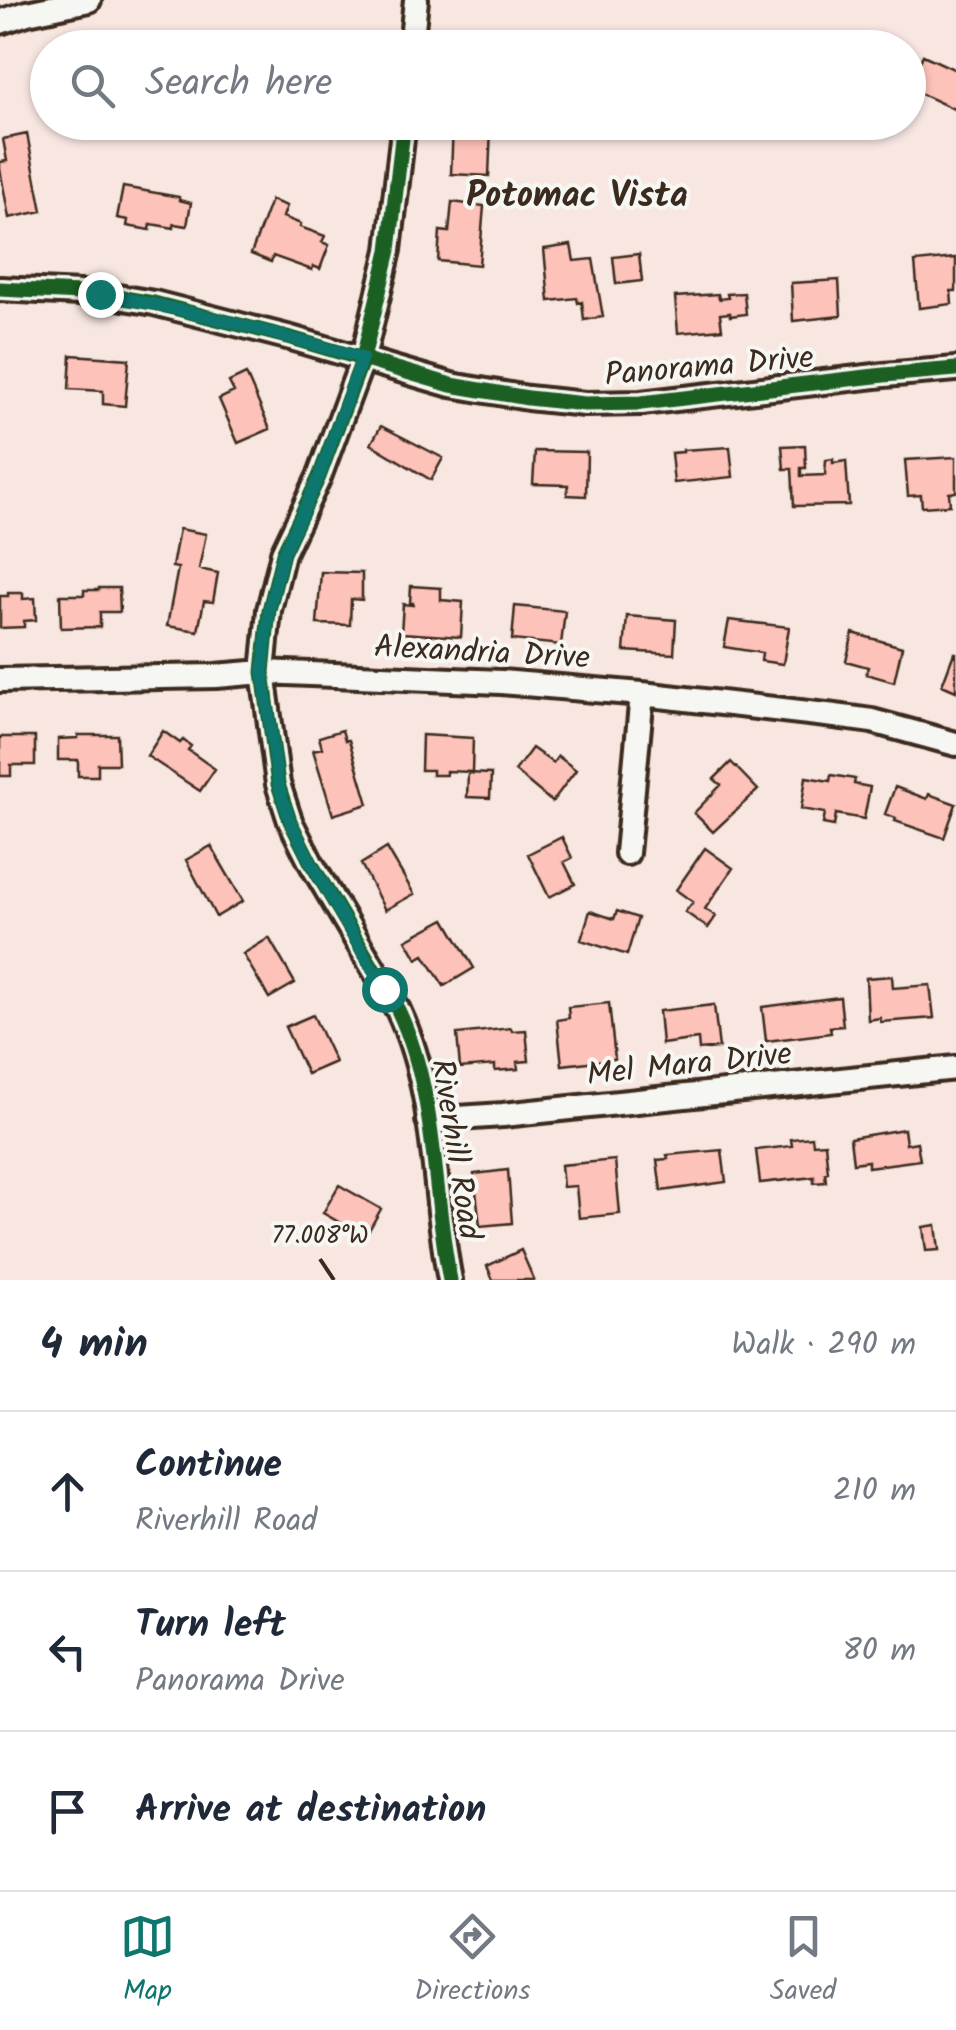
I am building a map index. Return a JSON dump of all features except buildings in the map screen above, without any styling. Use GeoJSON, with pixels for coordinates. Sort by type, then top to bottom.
{"type":"FeatureCollection","features":[{"type":"Feature","properties":{"kind":"street"},"geometry":{"type":"LineString","coordinates":[[0,22],[89,0]]}},
{"type":"Feature","properties":{"kind":"street"},"geometry":{"type":"LineString","coordinates":[[413,30],[416,0]]}},
{"type":"Feature","properties":{"kind":"street","name":"Riverhill Road"},"geometry":{"type":"LineString","coordinates":[[402,140],[389,250],[362,358],[319,477],[283,553],[269,610],[263,672],[278,784],[285,807],[311,863],[398,1010],[421,1070],[450,1280]]}},
{"type":"Feature","properties":{"kind":"street","name":"Panorama Drive"},"geometry":{"type":"LineString","coordinates":[[0,289],[100,294],[154,303],[480,391],[585,404],[640,403],[956,370]]}},
{"type":"Feature","properties":{"kind":"street","name":"Alexandria Drive"},"geometry":{"type":"LineString","coordinates":[[0,680],[263,672],[501,682],[835,716],[956,744]]}},
{"type":"Feature","properties":{"kind":"street"},"geometry":{"type":"LineString","coordinates":[[627,853],[642,694]]}},
{"type":"Feature","properties":{"kind":"street","name":"Mel Mara Drive"},"geometry":{"type":"LineString","coordinates":[[428,1120],[956,1068]]}},
{"type":"Feature","properties":{"kind":"cycle path"},"geometry":{"type":"LineString","coordinates":[[402,140],[389,250],[363,358],[319,477],[283,553],[269,610],[263,672],[278,784],[290,821],[398,1010],[411,1042],[427,1109],[450,1280]]}},
{"type":"Feature","properties":{"kind":"cycle path"},"geometry":{"type":"LineString","coordinates":[[0,289],[100,294],[154,303],[451,385],[585,404],[641,403],[956,369]]}},
{"type":"Feature","properties":{"kind":"district","name":"Potomac Vista"},"geometry":{"type":"Point","coordinates":[577,194]}},
{"type":"Feature","properties":{"kind":"route"},"geometry":{"type":"LineString","coordinates":[[100,294],[222,319],[362,358],[319,477],[283,553],[272,592],[263,672],[278,784],[290,821],[384,989]]}}]}
